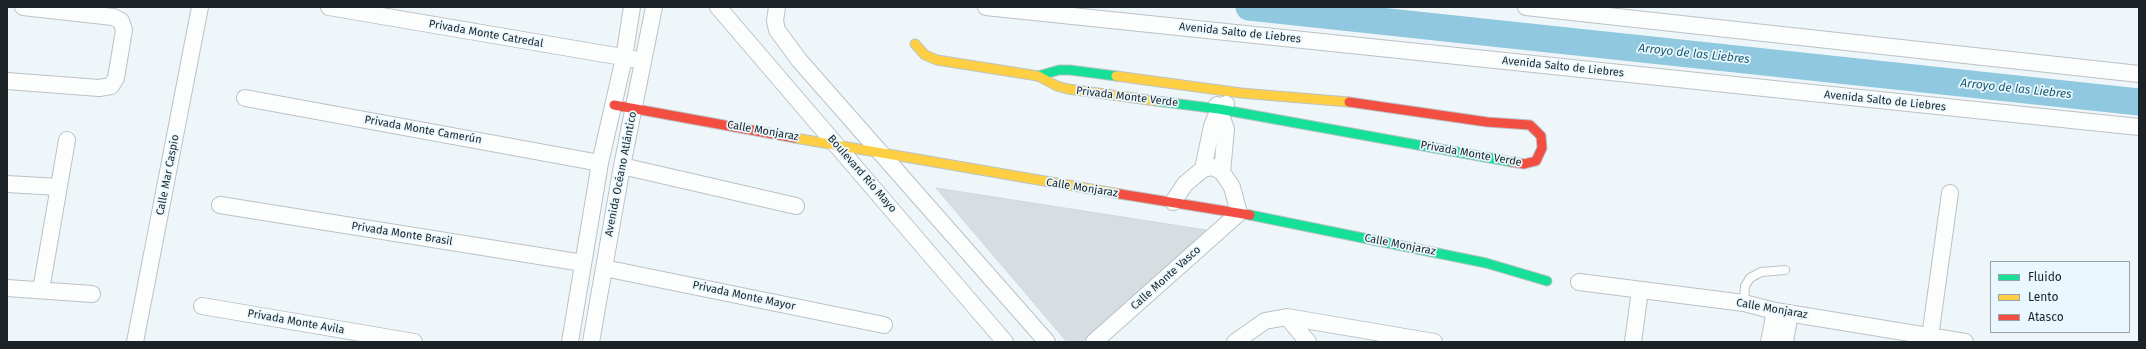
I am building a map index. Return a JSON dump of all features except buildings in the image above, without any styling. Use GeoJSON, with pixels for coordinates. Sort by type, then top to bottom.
{"type":"FeatureCollection","features":[{"type":"Feature","properties":{"kind":"street"},"geometry":{"type":"LineString","coordinates":[[7,81],[99,88],[111,86],[116,78],[124,30],[121,21],[113,17],[23,7]]}},
{"type":"Feature","properties":{"kind":"street","name":"Calle Mar Caspio"},"geometry":{"type":"LineString","coordinates":[[135,342],[200,7]]}},
{"type":"Feature","properties":{"kind":"street","name":"Privada Monte Catredal"},"geometry":{"type":"LineString","coordinates":[[329,7],[643,61]]}},
{"type":"Feature","properties":{"kind":"street","name":"Avenida Océano Atlántico"},"geometry":{"type":"LineString","coordinates":[[570,342],[600,163],[624,58],[632,7]]}},
{"type":"Feature","properties":{"kind":"street","name":"Avenida Océano Atlántico"},"geometry":{"type":"LineString","coordinates":[[591,342],[622,166],[654,7]]}},
{"type":"Feature","properties":{"kind":"street","name":"Boulevard Río Mayo"},"geometry":{"type":"LineString","coordinates":[[718,7],[1005,342]]}},
{"type":"Feature","properties":{"kind":"street"},"geometry":{"type":"LineString","coordinates":[[776,7],[775,21],[782,37],[799,60],[1047,342]]}},
{"type":"Feature","properties":{"kind":"street","name":"Avenida Salto de Liebres"},"geometry":{"type":"LineString","coordinates":[[986,7],[2139,127]]}},
{"type":"Feature","properties":{"kind":"street"},"geometry":{"type":"LineString","coordinates":[[1526,7],[1600,12],[2139,74]]}},
{"type":"Feature","properties":{"kind":"street","name":"Privada Monte Verde"},"geometry":{"type":"LineString","coordinates":[[915,44],[925,55],[937,60],[1038,76],[1057,86],[1068,89],[1219,108],[1524,164],[1536,162],[1542,148],[1541,136],[1537,130],[1530,125],[1487,122],[1341,101],[1241,93],[1070,70],[1059,70],[1038,76]]}},
{"type":"Feature","properties":{"kind":"street"},"geometry":{"type":"LineString","coordinates":[[1205,88],[1219,108],[1226,129],[1222,172]]}},
{"type":"Feature","properties":{"kind":"street"},"geometry":{"type":"LineString","coordinates":[[1203,169],[1212,126],[1219,108],[1241,93]]}},
{"type":"Feature","properties":{"kind":"street","name":"Privada Monte Camerún"},"geometry":{"type":"LineString","coordinates":[[245,98],[600,163]]}},
{"type":"Feature","properties":{"kind":"street","name":"Calle Monjaraz"},"geometry":{"type":"LineString","coordinates":[[614,105],[1031,180],[1238,213],[1486,263],[1547,281]]}},
{"type":"Feature","properties":{"kind":"street"},"geometry":{"type":"LineString","coordinates":[[41,290],[67,140]]}},
{"type":"Feature","properties":{"kind":"street"},"geometry":{"type":"LineString","coordinates":[[622,166],[796,206]]}},
{"type":"Feature","properties":{"kind":"street"},"geometry":{"type":"LineString","coordinates":[[1173,202],[1185,184],[1203,169],[1213,167],[1222,172],[1232,187],[1238,213]]}},
{"type":"Feature","properties":{"kind":"street"},"geometry":{"type":"LineString","coordinates":[[7,184],[59,187]]}},
{"type":"Feature","properties":{"kind":"street"},"geometry":{"type":"LineString","coordinates":[[1930,337],[1950,193]]}},
{"type":"Feature","properties":{"kind":"street","name":"Privada Monte Brasil"},"geometry":{"type":"LineString","coordinates":[[220,205],[583,263]]}},
{"type":"Feature","properties":{"kind":"street","name":"Calle Monte Vasco"},"geometry":{"type":"LineString","coordinates":[[1094,342],[1238,213]]}},
{"type":"Feature","properties":{"kind":"street","name":"Privada Monte Mayor"},"geometry":{"type":"LineString","coordinates":[[604,268],[884,325]]}},
{"type":"Feature","properties":{"kind":"street","name":"Calle Monjaraz"},"geometry":{"type":"LineString","coordinates":[[1578,282],[1744,303],[1782,312],[1965,342]]}},
{"type":"Feature","properties":{"kind":"street"},"geometry":{"type":"LineString","coordinates":[[7,288],[92,294]]}},
{"type":"Feature","properties":{"kind":"street"},"geometry":{"type":"LineString","coordinates":[[1633,342],[1640,290]]}},
{"type":"Feature","properties":{"kind":"street","name":"Privada Monte Avila"},"geometry":{"type":"LineString","coordinates":[[202,306],[414,342]]}},
{"type":"Feature","properties":{"kind":"street"},"geometry":{"type":"LineString","coordinates":[[1769,342],[1782,312]]}},
{"type":"Feature","properties":{"kind":"street"},"geometry":{"type":"LineString","coordinates":[[1782,312],[1785,342]]}},
{"type":"Feature","properties":{"kind":"street"},"geometry":{"type":"LineString","coordinates":[[1287,317],[1308,342]]}},
{"type":"Feature","properties":{"kind":"street"},"geometry":{"type":"LineString","coordinates":[[1235,342],[1265,321],[1287,317],[1434,342]]}},
{"type":"Feature","properties":{"kind":"lane"},"geometry":{"type":"LineString","coordinates":[[1744,303],[1746,286],[1750,278],[1760,272],[1785,270]]}},
{"type":"Feature","properties":{"kind":"waterway","name":"Arroyo de las Liebres"},"geometry":{"type":"LineString","coordinates":[[1249,7],[2139,102]]}},
{"type":"Feature","properties":{"kind":"traffic: fast"},"geometry":{"type":"LineString","coordinates":[[1038,76],[1059,70],[1116,76]]}},
{"type":"Feature","properties":{"kind":"traffic: fast"},"geometry":{"type":"LineString","coordinates":[[1156,101],[1219,109],[1512,162]]}},
{"type":"Feature","properties":{"kind":"traffic: fast"},"geometry":{"type":"LineString","coordinates":[[1250,215],[1486,263],[1547,281]]}},
{"type":"Feature","properties":{"kind":"traffic: slow"},"geometry":{"type":"LineString","coordinates":[[915,44],[925,55],[937,60],[1038,76],[1057,86],[1068,89],[1156,101]]}},
{"type":"Feature","properties":{"kind":"traffic: slow"},"geometry":{"type":"LineString","coordinates":[[1116,76],[1241,93],[1349,102]]}},
{"type":"Feature","properties":{"kind":"traffic: slow"},"geometry":{"type":"LineString","coordinates":[[795,138],[1120,194]]}},
{"type":"Feature","properties":{"kind":"traffic: jam"},"geometry":{"type":"LineString","coordinates":[[1349,102],[1487,122],[1530,125],[1541,136],[1542,148],[1536,161],[1524,164],[1512,162]]}},
{"type":"Feature","properties":{"kind":"traffic: jam"},"geometry":{"type":"LineString","coordinates":[[614,105],[795,138]]}},
{"type":"Feature","properties":{"kind":"traffic: jam"},"geometry":{"type":"LineString","coordinates":[[1120,194],[1250,215]]}}]}
